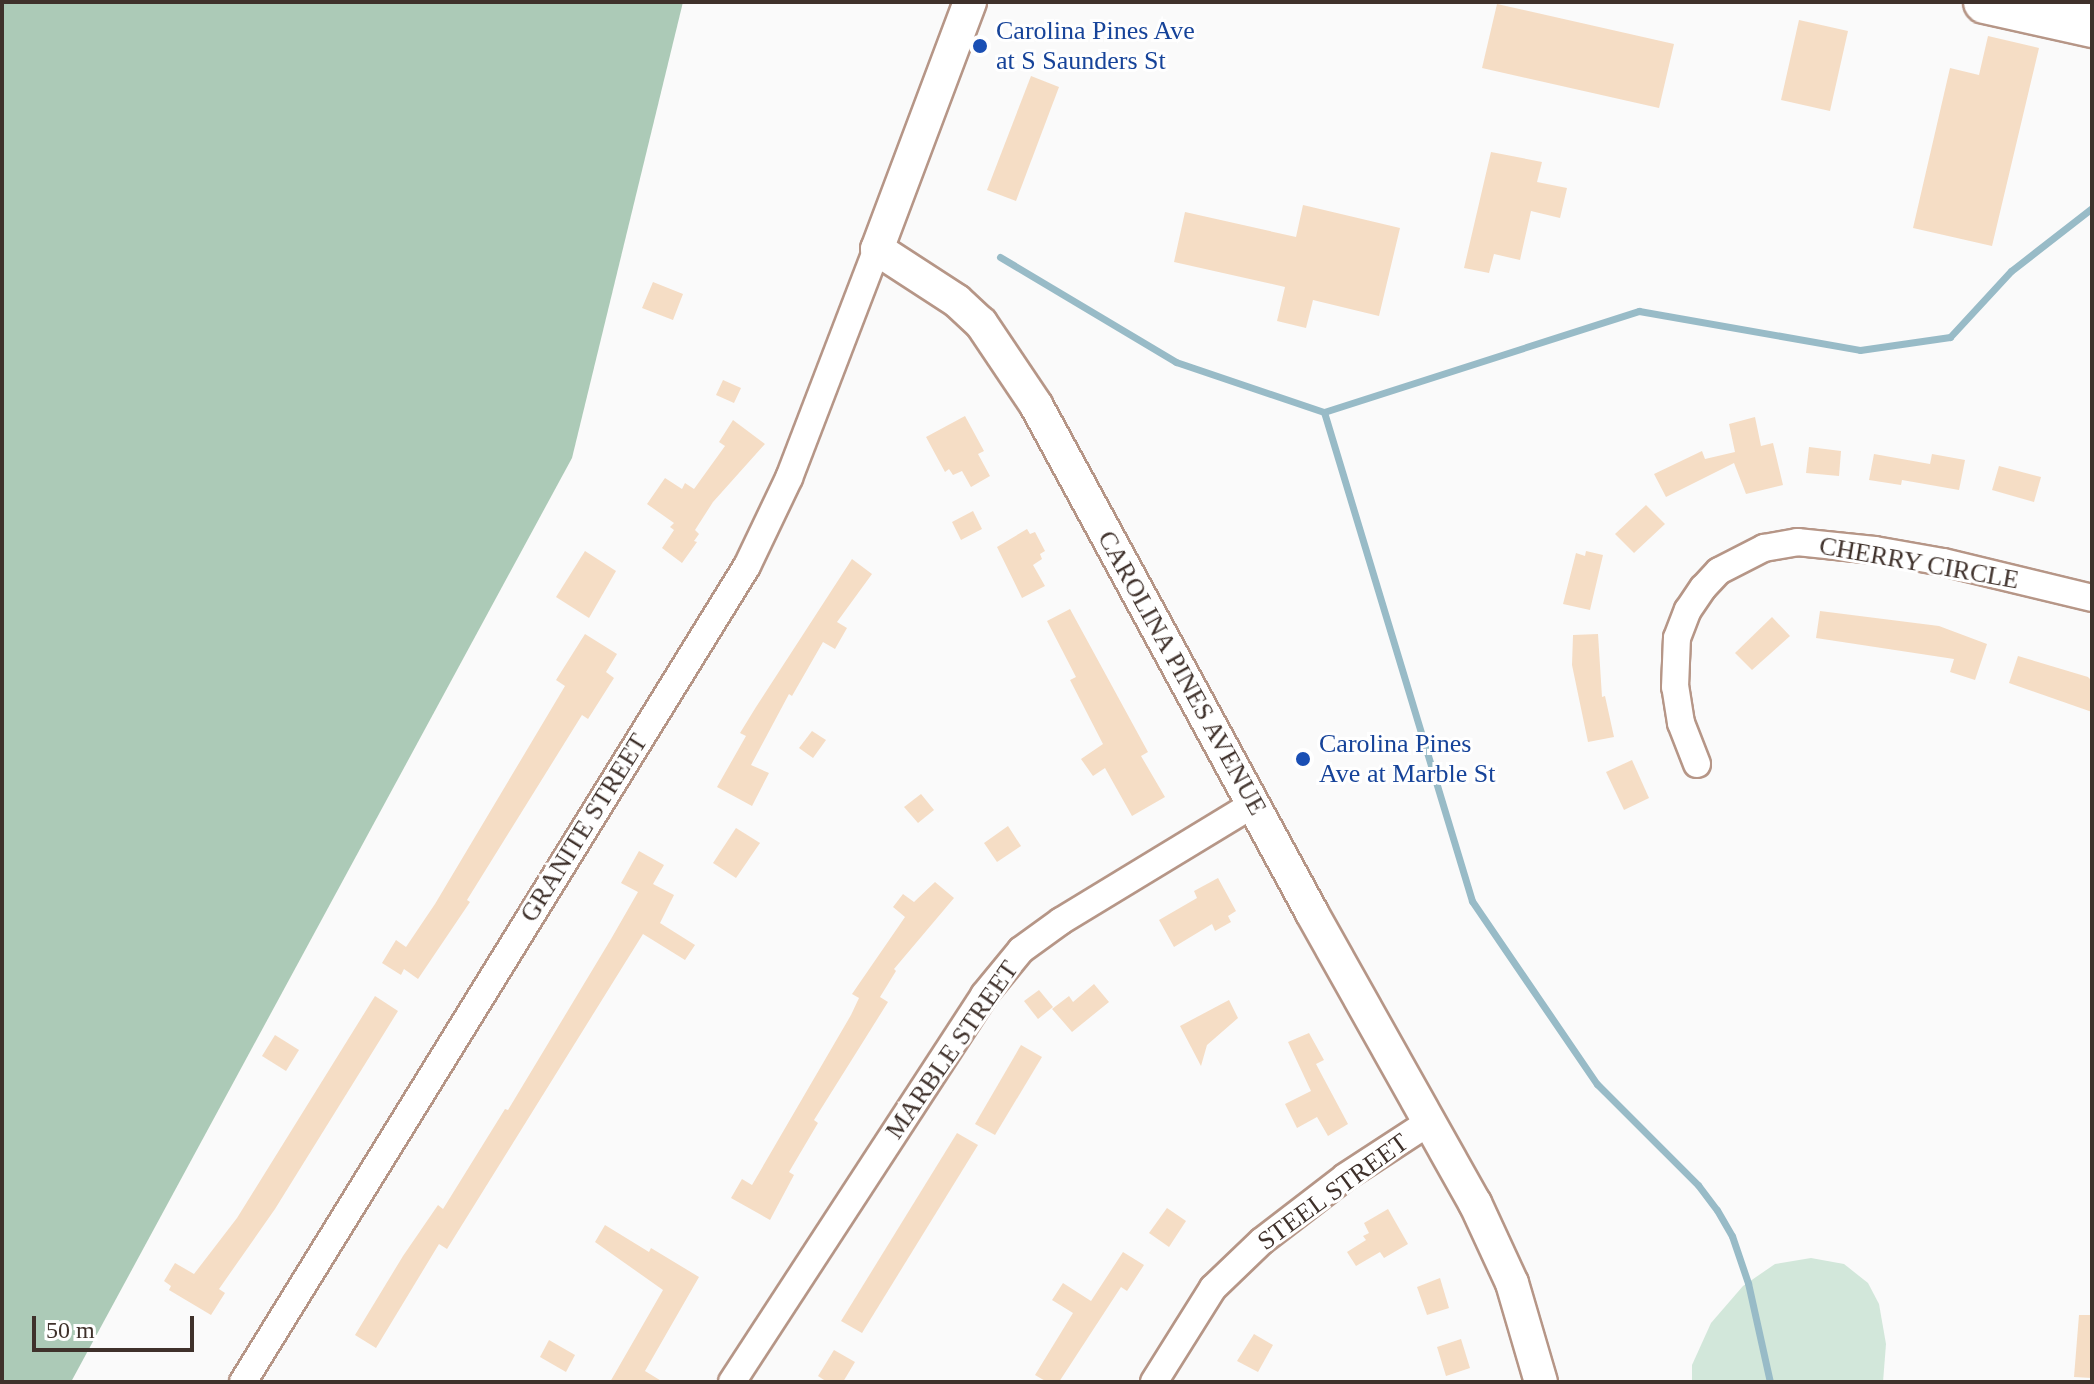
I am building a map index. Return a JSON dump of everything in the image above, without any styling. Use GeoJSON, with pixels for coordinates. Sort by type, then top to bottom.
{"type":"FeatureCollection","features":[{"type":"Feature","properties":{"kind":"highway"},"geometry":{"type":"LineString","coordinates":[[1985,2],[2092,26]]}},
{"type":"Feature","properties":{"kind":"street"},"geometry":{"type":"LineString","coordinates":[[877,249],[970,2]]}},
{"type":"Feature","properties":{"kind":"street","name":"CAROLINA PINES AVENUE"},"geometry":{"type":"LineString","coordinates":[[877,249],[957,301],[981,323],[1009,360],[1475,1203],[1512,1283],[1541,1382]]}},
{"type":"Feature","properties":{"kind":"street","name":"GRANITE STREET"},"geometry":{"type":"LineString","coordinates":[[243,1382],[747,566],[789,478],[877,249]]}},
{"type":"Feature","properties":{"kind":"street","name":"CHERRY CIRCLE"},"geometry":{"type":"LineString","coordinates":[[1697,764],[1681,723],[1675,687],[1677,638],[1688,610],[1719,571],[1764,548],[1797,542],[1875,550],[1943,562],[2092,598]]}},
{"type":"Feature","properties":{"kind":"street","name":"MARBLE STREET"},"geometry":{"type":"LineString","coordinates":[[732,1382],[984,995],[1021,950],[1061,921],[1255,803]]}},
{"type":"Feature","properties":{"kind":"street","name":"STEEL STREET"},"geometry":{"type":"LineString","coordinates":[[1154,1382],[1213,1288],[1262,1241],[1345,1177],[1431,1121]]}},
{"type":"Feature","properties":{"kind":"green space"},"geometry":{"type":"Polygon","coordinates":[[[2,2],[683,2],[572,458],[71,1382],[2,1382],[2,2]]]}},
{"type":"Feature","properties":{"kind":"green space"},"geometry":{"type":"Polygon","coordinates":[[[1811,1258],[1844,1264],[1868,1283],[1879,1304],[1886,1344],[1883,1382],[1692,1382],[1692,1365],[1711,1323],[1743,1286],[1775,1264],[1811,1258]]]}},
{"type":"Feature","properties":{"kind":"building"},"geometry":{"type":"Polygon","coordinates":[[[1497,4],[1674,44],[1659,108],[1482,68],[1497,4]]]}},
{"type":"Feature","properties":{"kind":"building"},"geometry":{"type":"Polygon","coordinates":[[[1799,20],[1848,31],[1830,111],[1781,100],[1799,20]]]}},
{"type":"Feature","properties":{"kind":"building"},"geometry":{"type":"Polygon","coordinates":[[[1988,36],[2039,48],[1992,246],[1913,228],[1950,68],[1979,75],[1988,36]]]}},
{"type":"Feature","properties":{"kind":"building"},"geometry":{"type":"Polygon","coordinates":[[[1031,76],[1059,87],[1016,201],[987,190],[1031,76]]]}},
{"type":"Feature","properties":{"kind":"building"},"geometry":{"type":"Polygon","coordinates":[[[1491,152],[1542,162],[1537,182],[1567,188],[1560,218],[1531,211],[1520,260],[1494,254],[1489,273],[1464,268],[1491,152]]]}},
{"type":"Feature","properties":{"kind":"building"},"geometry":{"type":"Polygon","coordinates":[[[1303,205],[1400,228],[1379,316],[1313,300],[1306,328],[1277,321],[1285,287],[1174,262],[1185,212],[1296,237],[1303,205]]]}},
{"type":"Feature","properties":{"kind":"building"},"geometry":{"type":"Polygon","coordinates":[[[653,282],[683,294],[673,320],[642,308],[653,282]]]}},
{"type":"Feature","properties":{"kind":"building"},"geometry":{"type":"Polygon","coordinates":[[[723,380],[741,388],[734,403],[716,395],[723,380]]]}},
{"type":"Feature","properties":{"kind":"building"},"geometry":{"type":"Polygon","coordinates":[[[965,416],[984,451],[978,454],[990,476],[971,487],[962,471],[953,475],[949,469],[945,472],[926,437],[965,416]]]}},
{"type":"Feature","properties":{"kind":"building"},"geometry":{"type":"Polygon","coordinates":[[[1755,417],[1761,446],[1773,443],[1783,485],[1746,494],[1734,463],[1666,497],[1654,474],[1702,451],[1705,459],[1735,452],[1729,424],[1755,417]]]}},
{"type":"Feature","properties":{"kind":"building"},"geometry":{"type":"Polygon","coordinates":[[[733,420],[765,444],[713,502],[695,530],[699,534],[694,541],[697,542],[682,563],[662,548],[674,530],[670,527],[674,523],[647,504],[665,478],[682,489],[685,483],[694,489],[725,446],[719,442],[733,420]]]}},
{"type":"Feature","properties":{"kind":"building"},"geometry":{"type":"Polygon","coordinates":[[[1809,447],[1841,451],[1839,476],[1806,473],[1809,447]]]}},
{"type":"Feature","properties":{"kind":"building"},"geometry":{"type":"Polygon","coordinates":[[[1874,454],[1930,464],[1932,454],[1965,460],[1959,490],[1902,480],[1901,485],[1869,480],[1874,454]]]}},
{"type":"Feature","properties":{"kind":"building"},"geometry":{"type":"Polygon","coordinates":[[[1999,466],[2041,477],[2034,502],[1992,490],[1999,466]]]}},
{"type":"Feature","properties":{"kind":"building"},"geometry":{"type":"Polygon","coordinates":[[[1646,505],[1665,524],[1634,553],[1615,534],[1646,505]]]}},
{"type":"Feature","properties":{"kind":"building"},"geometry":{"type":"Polygon","coordinates":[[[973,511],[982,529],[961,540],[952,522],[973,511]]]}},
{"type":"Feature","properties":{"kind":"building"},"geometry":{"type":"Polygon","coordinates":[[[1027,529],[1030,534],[1035,532],[1045,551],[1040,554],[1042,559],[1033,565],[1045,586],[1022,598],[997,547],[1027,529]]]}},
{"type":"Feature","properties":{"kind":"building"},"geometry":{"type":"Polygon","coordinates":[[[585,551],[616,571],[589,618],[556,597],[585,551]]]}},
{"type":"Feature","properties":{"kind":"building"},"geometry":{"type":"Polygon","coordinates":[[[1586,551],[1603,555],[1590,610],[1563,604],[1576,553],[1585,556],[1586,551]]]}},
{"type":"Feature","properties":{"kind":"building"},"geometry":{"type":"Polygon","coordinates":[[[852,559],[872,574],[837,622],[847,628],[835,649],[823,642],[792,696],[789,694],[751,765],[769,773],[752,806],[717,787],[746,736],[740,733],[852,559]]]}},
{"type":"Feature","properties":{"kind":"building"},"geometry":{"type":"Polygon","coordinates":[[[1070,609],[1148,752],[1141,756],[1165,797],[1132,816],[1105,768],[1093,776],[1081,759],[1103,744],[1070,680],[1076,677],[1047,621],[1070,609]]]}},
{"type":"Feature","properties":{"kind":"building"},"geometry":{"type":"Polygon","coordinates":[[[1820,611],[1939,626],[1987,644],[1975,680],[1950,672],[1954,659],[1816,638],[1820,611]]]}},
{"type":"Feature","properties":{"kind":"building"},"geometry":{"type":"Polygon","coordinates":[[[1772,617],[1790,636],[1752,670],[1735,653],[1772,617]]]}},
{"type":"Feature","properties":{"kind":"building"},"geometry":{"type":"Polygon","coordinates":[[[585,634],[617,654],[606,672],[614,678],[588,719],[582,715],[467,900],[470,902],[418,979],[404,969],[401,975],[382,963],[396,940],[406,947],[435,904],[565,686],[556,680],[585,634]]]}},
{"type":"Feature","properties":{"kind":"building"},"geometry":{"type":"Polygon","coordinates":[[[1598,634],[1602,697],[1605,696],[1614,737],[1588,742],[1572,665],[1573,635],[1598,634]]]}},
{"type":"Feature","properties":{"kind":"building"},"geometry":{"type":"Polygon","coordinates":[[[2018,656],[2088,677],[2092,681],[2092,712],[2009,683],[2018,656]]]}},
{"type":"Feature","properties":{"kind":"building"},"geometry":{"type":"Polygon","coordinates":[[[812,731],[826,740],[813,758],[799,748],[812,731]]]}},
{"type":"Feature","properties":{"kind":"building"},"geometry":{"type":"Polygon","coordinates":[[[1632,760],[1649,798],[1624,810],[1606,772],[1632,760]]]}},
{"type":"Feature","properties":{"kind":"building"},"geometry":{"type":"Polygon","coordinates":[[[921,794],[934,810],[918,823],[904,807],[921,794]]]}},
{"type":"Feature","properties":{"kind":"building"},"geometry":{"type":"Polygon","coordinates":[[[1008,826],[1021,846],[997,862],[984,843],[1008,826]]]}},
{"type":"Feature","properties":{"kind":"building"},"geometry":{"type":"Polygon","coordinates":[[[736,828],[760,843],[736,878],[713,863],[736,828]]]}},
{"type":"Feature","properties":{"kind":"building"},"geometry":{"type":"Polygon","coordinates":[[[639,851],[664,865],[653,884],[674,895],[660,923],[695,945],[685,960],[643,934],[447,1249],[439,1244],[376,1348],[355,1335],[403,1256],[438,1205],[443,1209],[505,1109],[508,1110],[611,939],[638,892],[621,883],[639,851]]]}},
{"type":"Feature","properties":{"kind":"building"},"geometry":{"type":"Polygon","coordinates":[[[1218,878],[1236,911],[1228,916],[1231,922],[1215,931],[1212,924],[1174,947],[1159,920],[1197,898],[1194,891],[1218,878]]]}},
{"type":"Feature","properties":{"kind":"building"},"geometry":{"type":"Polygon","coordinates":[[[935,882],[954,898],[894,969],[896,971],[880,997],[888,1002],[814,1120],[818,1123],[789,1172],[794,1175],[770,1220],[731,1198],[742,1179],[752,1185],[851,1015],[859,998],[852,994],[905,917],[893,907],[903,894],[914,902],[935,882]]]}},
{"type":"Feature","properties":{"kind":"building"},"geometry":{"type":"Polygon","coordinates":[[[1094,984],[1109,1002],[1072,1032],[1052,1009],[1069,996],[1073,1002],[1094,984]]]}},
{"type":"Feature","properties":{"kind":"building"},"geometry":{"type":"Polygon","coordinates":[[[1039,990],[1053,1007],[1038,1019],[1024,1001],[1039,990]]]}},
{"type":"Feature","properties":{"kind":"building"},"geometry":{"type":"Polygon","coordinates":[[[375,996],[398,1011],[275,1209],[219,1289],[225,1293],[211,1315],[169,1290],[171,1286],[164,1281],[175,1263],[194,1274],[237,1218],[375,996]]]}},
{"type":"Feature","properties":{"kind":"building"},"geometry":{"type":"Polygon","coordinates":[[[1229,1000],[1238,1018],[1207,1045],[1201,1066],[1180,1026],[1229,1000]]]}},
{"type":"Feature","properties":{"kind":"building"},"geometry":{"type":"Polygon","coordinates":[[[1309,1033],[1324,1060],[1316,1064],[1348,1124],[1328,1136],[1317,1117],[1297,1128],[1285,1104],[1311,1091],[1288,1042],[1309,1033]]]}},
{"type":"Feature","properties":{"kind":"building"},"geometry":{"type":"Polygon","coordinates":[[[275,1035],[299,1050],[286,1071],[262,1056],[275,1035]]]}},
{"type":"Feature","properties":{"kind":"building"},"geometry":{"type":"Polygon","coordinates":[[[1021,1045],[1042,1057],[995,1135],[975,1124],[1021,1045]]]}},
{"type":"Feature","properties":{"kind":"building"},"geometry":{"type":"Polygon","coordinates":[[[957,1133],[978,1145],[862,1333],[841,1321],[957,1133]]]}},
{"type":"Feature","properties":{"kind":"building"},"geometry":{"type":"Polygon","coordinates":[[[1167,1208],[1186,1221],[1169,1247],[1149,1233],[1167,1208]]]}},
{"type":"Feature","properties":{"kind":"building"},"geometry":{"type":"Polygon","coordinates":[[[1388,1209],[1408,1244],[1384,1258],[1380,1252],[1356,1266],[1347,1252],[1366,1240],[1363,1236],[1369,1233],[1364,1223],[1388,1209]]]}},
{"type":"Feature","properties":{"kind":"building"},"geometry":{"type":"Polygon","coordinates":[[[605,1225],[699,1277],[645,1371],[663,1382],[610,1382],[663,1290],[595,1242],[605,1225]]]}},
{"type":"Feature","properties":{"kind":"building"},"geometry":{"type":"Polygon","coordinates":[[[1123,1252],[1144,1265],[1127,1291],[1121,1287],[1059,1382],[1047,1382],[1035,1375],[1073,1313],[1052,1300],[1063,1283],[1091,1301],[1123,1252]]]}},
{"type":"Feature","properties":{"kind":"building"},"geometry":{"type":"Polygon","coordinates":[[[1440,1278],[1449,1308],[1427,1315],[1417,1287],[1440,1278]]]}},
{"type":"Feature","properties":{"kind":"building"},"geometry":{"type":"Polygon","coordinates":[[[2079,1315],[2092,1315],[2092,1378],[2074,1377],[2079,1315]]]}},
{"type":"Feature","properties":{"kind":"building"},"geometry":{"type":"Polygon","coordinates":[[[1254,1334],[1273,1345],[1258,1372],[1237,1361],[1254,1334]]]}},
{"type":"Feature","properties":{"kind":"building"},"geometry":{"type":"Polygon","coordinates":[[[1461,1339],[1470,1368],[1446,1376],[1437,1347],[1461,1339]]]}},
{"type":"Feature","properties":{"kind":"building"},"geometry":{"type":"Polygon","coordinates":[[[549,1340],[575,1355],[566,1372],[540,1357],[549,1340]]]}},
{"type":"Feature","properties":{"kind":"building"},"geometry":{"type":"Polygon","coordinates":[[[834,1350],[855,1362],[843,1382],[827,1382],[818,1376],[834,1350]]]}},
{"type":"Feature","properties":{"kind":"waterway"},"geometry":{"type":"LineString","coordinates":[[1000,257],[1176,362],[1324,412],[1639,311],[1860,350],[1950,337],[2011,271],[2092,208]]}},
{"type":"Feature","properties":{"kind":"waterway"},"geometry":{"type":"LineString","coordinates":[[1324,412],[1472,901],[1597,1084],[1698,1185],[1717,1210],[1732,1236],[1748,1283],[1770,1382]]}},
{"type":"Feature","properties":{"kind":"place","name":"Carolina Pines Ave at S Saunders St"},"geometry":{"type":"Point","coordinates":[980,46]}},
{"type":"Feature","properties":{"kind":"place","name":"Carolina Pines Ave at Marble St"},"geometry":{"type":"Point","coordinates":[1303,759]}}]}
